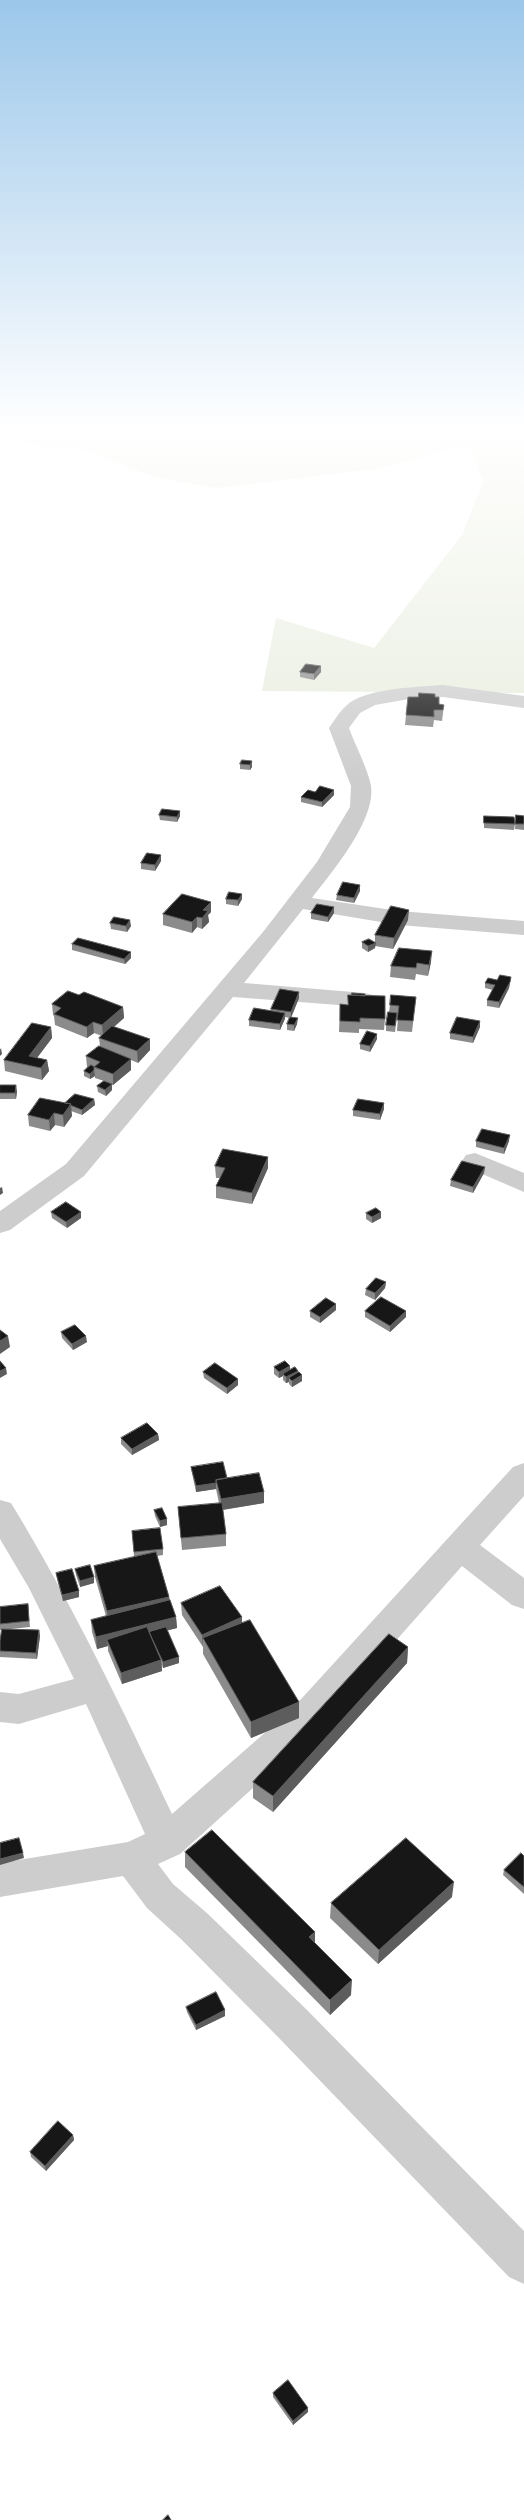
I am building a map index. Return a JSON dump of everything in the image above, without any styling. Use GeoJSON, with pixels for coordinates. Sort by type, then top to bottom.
{"type":"FeatureCollection","features":[{"type":"Feature","properties":{"kind":"street"},"geometry":{"type":"LineString","coordinates":[[0,1224],[75,1170],[298,902],[326,865],[351,826],[360,806],[361,786],[339,728],[352,709],[388,697],[417,692],[443,691],[524,702]]}},
{"type":"Feature","properties":{"kind":"street"},"geometry":{"type":"LineString","coordinates":[[298,902],[399,918],[524,928]]}},
{"type":"Feature","properties":{"kind":"street"},"geometry":{"type":"LineString","coordinates":[[226,989],[365,1000]]}},
{"type":"Feature","properties":{"kind":"street"},"geometry":{"type":"LineString","coordinates":[[475,1161],[524,1183]]}},
{"type":"Feature","properties":{"kind":"street"},"geometry":{"type":"LineString","coordinates":[[0,1880],[131,1858],[167,1842],[304,1720],[524,1475]]}},
{"type":"Feature","properties":{"kind":"street"},"geometry":{"type":"LineString","coordinates":[[0,1512],[41,1580],[95,1687],[167,1842]]}},
{"type":"Feature","properties":{"kind":"street"},"geometry":{"type":"LineString","coordinates":[[460,1547],[524,1596]]}},
{"type":"Feature","properties":{"kind":"street"},"geometry":{"type":"LineString","coordinates":[[0,1707],[19,1709],[95,1687]]}},
{"type":"Feature","properties":{"kind":"street"},"geometry":{"type":"LineString","coordinates":[[131,1858],[160,1896],[195,1927],[293,2024],[524,2262]]}},
{"type":"Feature","properties":{"kind":"shaded area"},"geometry":{"type":"Polygon","coordinates":[[[454,546],[524,546],[524,693],[262,691],[276,618],[374,648],[454,546]]]}},
{"type":"Feature","properties":{"kind":"building"},"geometry":{"type":"Polygon","coordinates":[[[306,664],[321,666],[314,674],[300,672],[306,664]]]}},
{"type":"Feature","properties":{"kind":"building"},"geometry":{"type":"Polygon","coordinates":[[[419,693],[435,694],[435,697],[439,697],[439,704],[444,705],[443,710],[434,710],[434,717],[406,715],[408,697],[418,697],[419,693]]]}},
{"type":"Feature","properties":{"kind":"building"},"geometry":{"type":"Polygon","coordinates":[[[242,760],[252,761],[250,765],[240,764],[242,760]]]}},
{"type":"Feature","properties":{"kind":"building"},"geometry":{"type":"Polygon","coordinates":[[[320,786],[334,790],[322,802],[301,797],[308,790],[315,792],[320,786]]]}},
{"type":"Feature","properties":{"kind":"building"},"geometry":{"type":"Polygon","coordinates":[[[162,809],[180,811],[177,817],[159,815],[162,809]]]}},
{"type":"Feature","properties":{"kind":"building"},"geometry":{"type":"Polygon","coordinates":[[[516,815],[524,816],[524,824],[515,824],[516,815]]]}},
{"type":"Feature","properties":{"kind":"building"},"geometry":{"type":"Polygon","coordinates":[[[484,816],[514,817],[515,824],[484,823],[484,816]]]}},
{"type":"Feature","properties":{"kind":"building"},"geometry":{"type":"Polygon","coordinates":[[[147,853],[161,855],[155,865],[141,863],[147,853]]]}},
{"type":"Feature","properties":{"kind":"building"},"geometry":{"type":"Polygon","coordinates":[[[343,882],[360,885],[354,898],[337,895],[343,882]]]}},
{"type":"Feature","properties":{"kind":"building"},"geometry":{"type":"Polygon","coordinates":[[[229,892],[242,894],[238,900],[226,899],[229,892]]]}},
{"type":"Feature","properties":{"kind":"building"},"geometry":{"type":"Polygon","coordinates":[[[182,894],[211,902],[203,910],[208,911],[202,918],[197,917],[192,922],[163,914],[182,894]]]}},
{"type":"Feature","properties":{"kind":"building"},"geometry":{"type":"Polygon","coordinates":[[[317,904],[334,907],[328,917],[311,913],[317,904]]]}},
{"type":"Feature","properties":{"kind":"building"},"geometry":{"type":"Polygon","coordinates":[[[391,906],[409,910],[394,938],[375,935],[391,906]]]}},
{"type":"Feature","properties":{"kind":"building"},"geometry":{"type":"Polygon","coordinates":[[[114,917],[130,920],[126,926],[110,923],[114,917]]]}},
{"type":"Feature","properties":{"kind":"building"},"geometry":{"type":"Polygon","coordinates":[[[78,938],[131,952],[124,959],[72,944],[78,938]]]}},
{"type":"Feature","properties":{"kind":"building"},"geometry":{"type":"Polygon","coordinates":[[[369,939],[376,943],[368,946],[362,942],[369,939]]]}},
{"type":"Feature","properties":{"kind":"building"},"geometry":{"type":"Polygon","coordinates":[[[399,948],[432,951],[429,965],[417,963],[416,968],[391,966],[399,948]]]}},
{"type":"Feature","properties":{"kind":"building"},"geometry":{"type":"Polygon","coordinates":[[[500,975],[511,977],[510,982],[499,1002],[487,1000],[495,985],[485,983],[488,978],[497,980],[500,975]]]}},
{"type":"Feature","properties":{"kind":"building"},"geometry":{"type":"Polygon","coordinates":[[[280,989],[299,992],[291,1012],[271,1009],[280,989]]]}},
{"type":"Feature","properties":{"kind":"building"},"geometry":{"type":"Polygon","coordinates":[[[68,991],[79,995],[84,992],[123,1007],[102,1025],[93,1022],[87,1027],[54,1014],[61,1008],[52,1004],[68,991]]]}},
{"type":"Feature","properties":{"kind":"building"},"geometry":{"type":"Polygon","coordinates":[[[352,993],[365,994],[365,996],[352,995],[352,993]]]}},
{"type":"Feature","properties":{"kind":"building"},"geometry":{"type":"Polygon","coordinates":[[[348,995],[385,996],[385,1019],[360,1018],[360,1022],[340,1021],[340,1004],[348,1005],[348,995]]]}},
{"type":"Feature","properties":{"kind":"building"},"geometry":{"type":"Polygon","coordinates":[[[391,995],[416,997],[413,1021],[397,1020],[399,1006],[390,1005],[391,995]]]}},
{"type":"Feature","properties":{"kind":"building"},"geometry":{"type":"Polygon","coordinates":[[[254,1008],[285,1013],[280,1024],[249,1020],[254,1008]]]}},
{"type":"Feature","properties":{"kind":"building"},"geometry":{"type":"Polygon","coordinates":[[[388,1012],[397,1013],[395,1026],[386,1025],[388,1012]]]}},
{"type":"Feature","properties":{"kind":"building"},"geometry":{"type":"Polygon","coordinates":[[[290,1017],[298,1018],[294,1025],[287,1024],[290,1017]]]}},
{"type":"Feature","properties":{"kind":"building"},"geometry":{"type":"Polygon","coordinates":[[[457,1017],[480,1021],[473,1037],[450,1033],[457,1017]]]}},
{"type":"Feature","properties":{"kind":"building"},"geometry":{"type":"Polygon","coordinates":[[[32,1023],[51,1027],[29,1056],[47,1060],[41,1068],[4,1060],[32,1023]]]}},
{"type":"Feature","properties":{"kind":"building"},"geometry":{"type":"Polygon","coordinates":[[[112,1026],[150,1039],[137,1051],[99,1038],[112,1026]]]}},
{"type":"Feature","properties":{"kind":"building"},"geometry":{"type":"Polygon","coordinates":[[[367,1031],[377,1034],[370,1046],[360,1044],[367,1031]]]}},
{"type":"Feature","properties":{"kind":"building"},"geometry":{"type":"Polygon","coordinates":[[[99,1046],[131,1059],[113,1074],[94,1067],[100,1062],[86,1056],[99,1046]]]}},
{"type":"Feature","properties":{"kind":"building"},"geometry":{"type":"Polygon","coordinates":[[[91,1065],[97,1068],[94,1067],[90,1074],[84,1071],[91,1065]]]}},
{"type":"Feature","properties":{"kind":"building"},"geometry":{"type":"Polygon","coordinates":[[[104,1081],[112,1084],[105,1090],[97,1086],[104,1081]]]}},
{"type":"Feature","properties":{"kind":"building"},"geometry":{"type":"Polygon","coordinates":[[[0,1085],[16,1085],[15,1093],[0,1093],[0,1085]]]}},
{"type":"Feature","properties":{"kind":"building"},"geometry":{"type":"Polygon","coordinates":[[[75,1094],[94,1099],[82,1110],[65,1103],[75,1094]]]}},
{"type":"Feature","properties":{"kind":"building"},"geometry":{"type":"Polygon","coordinates":[[[40,1098],[71,1104],[63,1115],[54,1113],[49,1120],[28,1115],[40,1098]]]}},
{"type":"Feature","properties":{"kind":"building"},"geometry":{"type":"Polygon","coordinates":[[[358,1099],[384,1103],[380,1114],[353,1110],[358,1099]]]}},
{"type":"Feature","properties":{"kind":"building"},"geometry":{"type":"Polygon","coordinates":[[[482,1129],[510,1135],[504,1148],[476,1141],[482,1129]]]}},
{"type":"Feature","properties":{"kind":"building"},"geometry":{"type":"Polygon","coordinates":[[[223,1149],[268,1157],[252,1193],[216,1186],[225,1168],[215,1166],[223,1149]]]}},
{"type":"Feature","properties":{"kind":"building"},"geometry":{"type":"Polygon","coordinates":[[[462,1161],[485,1167],[473,1187],[451,1180],[462,1161]]]}},
{"type":"Feature","properties":{"kind":"building"},"geometry":{"type":"Polygon","coordinates":[[[66,1202],[81,1212],[66,1222],[51,1212],[66,1202]]]}},
{"type":"Feature","properties":{"kind":"building"},"geometry":{"type":"Polygon","coordinates":[[[376,1208],[381,1212],[372,1217],[366,1213],[376,1208]]]}},
{"type":"Feature","properties":{"kind":"building"},"geometry":{"type":"Polygon","coordinates":[[[376,1278],[386,1282],[375,1293],[366,1289],[376,1278]]]}},
{"type":"Feature","properties":{"kind":"building"},"geometry":{"type":"Polygon","coordinates":[[[381,1297],[406,1311],[390,1326],[365,1311],[381,1297]]]}},
{"type":"Feature","properties":{"kind":"building"},"geometry":{"type":"Polygon","coordinates":[[[326,1298],[336,1304],[320,1317],[310,1311],[326,1298]]]}},
{"type":"Feature","properties":{"kind":"building"},"geometry":{"type":"Polygon","coordinates":[[[75,1325],[86,1336],[72,1344],[61,1332],[75,1325]]]}},
{"type":"Feature","properties":{"kind":"building"},"geometry":{"type":"Polygon","coordinates":[[[0,1330],[8,1336],[0,1341],[0,1330]]]}},
{"type":"Feature","properties":{"kind":"building"},"geometry":{"type":"Polygon","coordinates":[[[0,1361],[6,1368],[0,1371],[0,1361]]]}},
{"type":"Feature","properties":{"kind":"building"},"geometry":{"type":"Polygon","coordinates":[[[285,1361],[290,1366],[279,1372],[274,1367],[285,1361]]]}},
{"type":"Feature","properties":{"kind":"building"},"geometry":{"type":"Polygon","coordinates":[[[215,1363],[238,1379],[227,1388],[203,1372],[215,1363]]]}},
{"type":"Feature","properties":{"kind":"building"},"geometry":{"type":"Polygon","coordinates":[[[295,1367],[298,1371],[286,1377],[283,1374],[295,1367]]]}},
{"type":"Feature","properties":{"kind":"building"},"geometry":{"type":"Polygon","coordinates":[[[299,1372],[302,1375],[292,1381],[289,1378],[299,1372]]]}},
{"type":"Feature","properties":{"kind":"building"},"geometry":{"type":"Polygon","coordinates":[[[147,1423],[158,1434],[132,1449],[121,1438],[147,1423]]]}},
{"type":"Feature","properties":{"kind":"building"},"geometry":{"type":"Polygon","coordinates":[[[223,1462],[227,1478],[216,1480],[216,1483],[196,1486],[191,1467],[223,1462]]]}},
{"type":"Feature","properties":{"kind":"building"},"geometry":{"type":"Polygon","coordinates":[[[259,1473],[264,1492],[221,1499],[216,1480],[259,1473]]]}},
{"type":"Feature","properties":{"kind":"building"},"geometry":{"type":"Polygon","coordinates":[[[222,1503],[226,1534],[181,1538],[178,1507],[222,1503]]]}},
{"type":"Feature","properties":{"kind":"building"},"geometry":{"type":"Polygon","coordinates":[[[162,1508],[167,1519],[160,1521],[154,1510],[162,1508]]]}},
{"type":"Feature","properties":{"kind":"building"},"geometry":{"type":"Polygon","coordinates":[[[160,1528],[163,1549],[134,1552],[132,1531],[160,1528]]]}},
{"type":"Feature","properties":{"kind":"building"},"geometry":{"type":"Polygon","coordinates":[[[156,1552],[169,1597],[107,1611],[94,1566],[156,1552]]]}},
{"type":"Feature","properties":{"kind":"building"},"geometry":{"type":"Polygon","coordinates":[[[90,1565],[94,1577],[80,1581],[75,1569],[90,1565]]]}},
{"type":"Feature","properties":{"kind":"building"},"geometry":{"type":"Polygon","coordinates":[[[72,1569],[79,1591],[62,1595],[56,1573],[72,1569]]]}},
{"type":"Feature","properties":{"kind":"building"},"geometry":{"type":"Polygon","coordinates":[[[220,1586],[242,1617],[202,1635],[181,1603],[220,1586]]]}},
{"type":"Feature","properties":{"kind":"building"},"geometry":{"type":"Polygon","coordinates":[[[170,1600],[176,1617],[96,1637],[91,1620],[170,1600]]]}},
{"type":"Feature","properties":{"kind":"building"},"geometry":{"type":"Polygon","coordinates":[[[28,1604],[29,1621],[0,1624],[0,1607],[28,1604]]]}},
{"type":"Feature","properties":{"kind":"building"},"geometry":{"type":"Polygon","coordinates":[[[250,1620],[299,1702],[251,1722],[203,1638],[250,1620]]]}},
{"type":"Feature","properties":{"kind":"building"},"geometry":{"type":"Polygon","coordinates":[[[147,1627],[161,1660],[121,1673],[107,1640],[147,1627]]]}},
{"type":"Feature","properties":{"kind":"building"},"geometry":{"type":"Polygon","coordinates":[[[166,1627],[179,1657],[163,1662],[149,1632],[166,1627]]]}},
{"type":"Feature","properties":{"kind":"building"},"geometry":{"type":"Polygon","coordinates":[[[2,1629],[39,1630],[36,1653],[0,1651],[2,1629]]]}},
{"type":"Feature","properties":{"kind":"building"},"geometry":{"type":"Polygon","coordinates":[[[389,1634],[408,1647],[273,1796],[253,1782],[389,1634]]]}},
{"type":"Feature","properties":{"kind":"building"},"geometry":{"type":"Polygon","coordinates":[[[212,1830],[315,1932],[309,1937],[352,1980],[330,2000],[185,1852],[212,1830]]]}},
{"type":"Feature","properties":{"kind":"building"},"geometry":{"type":"Polygon","coordinates":[[[19,1838],[23,1853],[0,1859],[0,1843],[19,1838]]]}},
{"type":"Feature","properties":{"kind":"building"},"geometry":{"type":"Polygon","coordinates":[[[406,1838],[454,1882],[379,1950],[331,1903],[406,1838]]]}},
{"type":"Feature","properties":{"kind":"building"},"geometry":{"type":"Polygon","coordinates":[[[521,1853],[524,1856],[524,1887],[504,1870],[521,1853]]]}},
{"type":"Feature","properties":{"kind":"building"},"geometry":{"type":"Polygon","coordinates":[[[216,1992],[225,2010],[196,2025],[186,2007],[216,1992]]]}},
{"type":"Feature","properties":{"kind":"building"},"geometry":{"type":"Polygon","coordinates":[[[58,2121],[73,2135],[45,2166],[30,2152],[58,2121]]]}},
{"type":"Feature","properties":{"kind":"building"},"geometry":{"type":"Polygon","coordinates":[[[288,2380],[308,2408],[293,2421],[273,2393],[288,2380]]]}},
{"type":"Feature","properties":{"kind":"building"},"geometry":{"type":"Polygon","coordinates":[[[168,2515],[171,2520],[163,2520],[168,2515]]]}}]}
